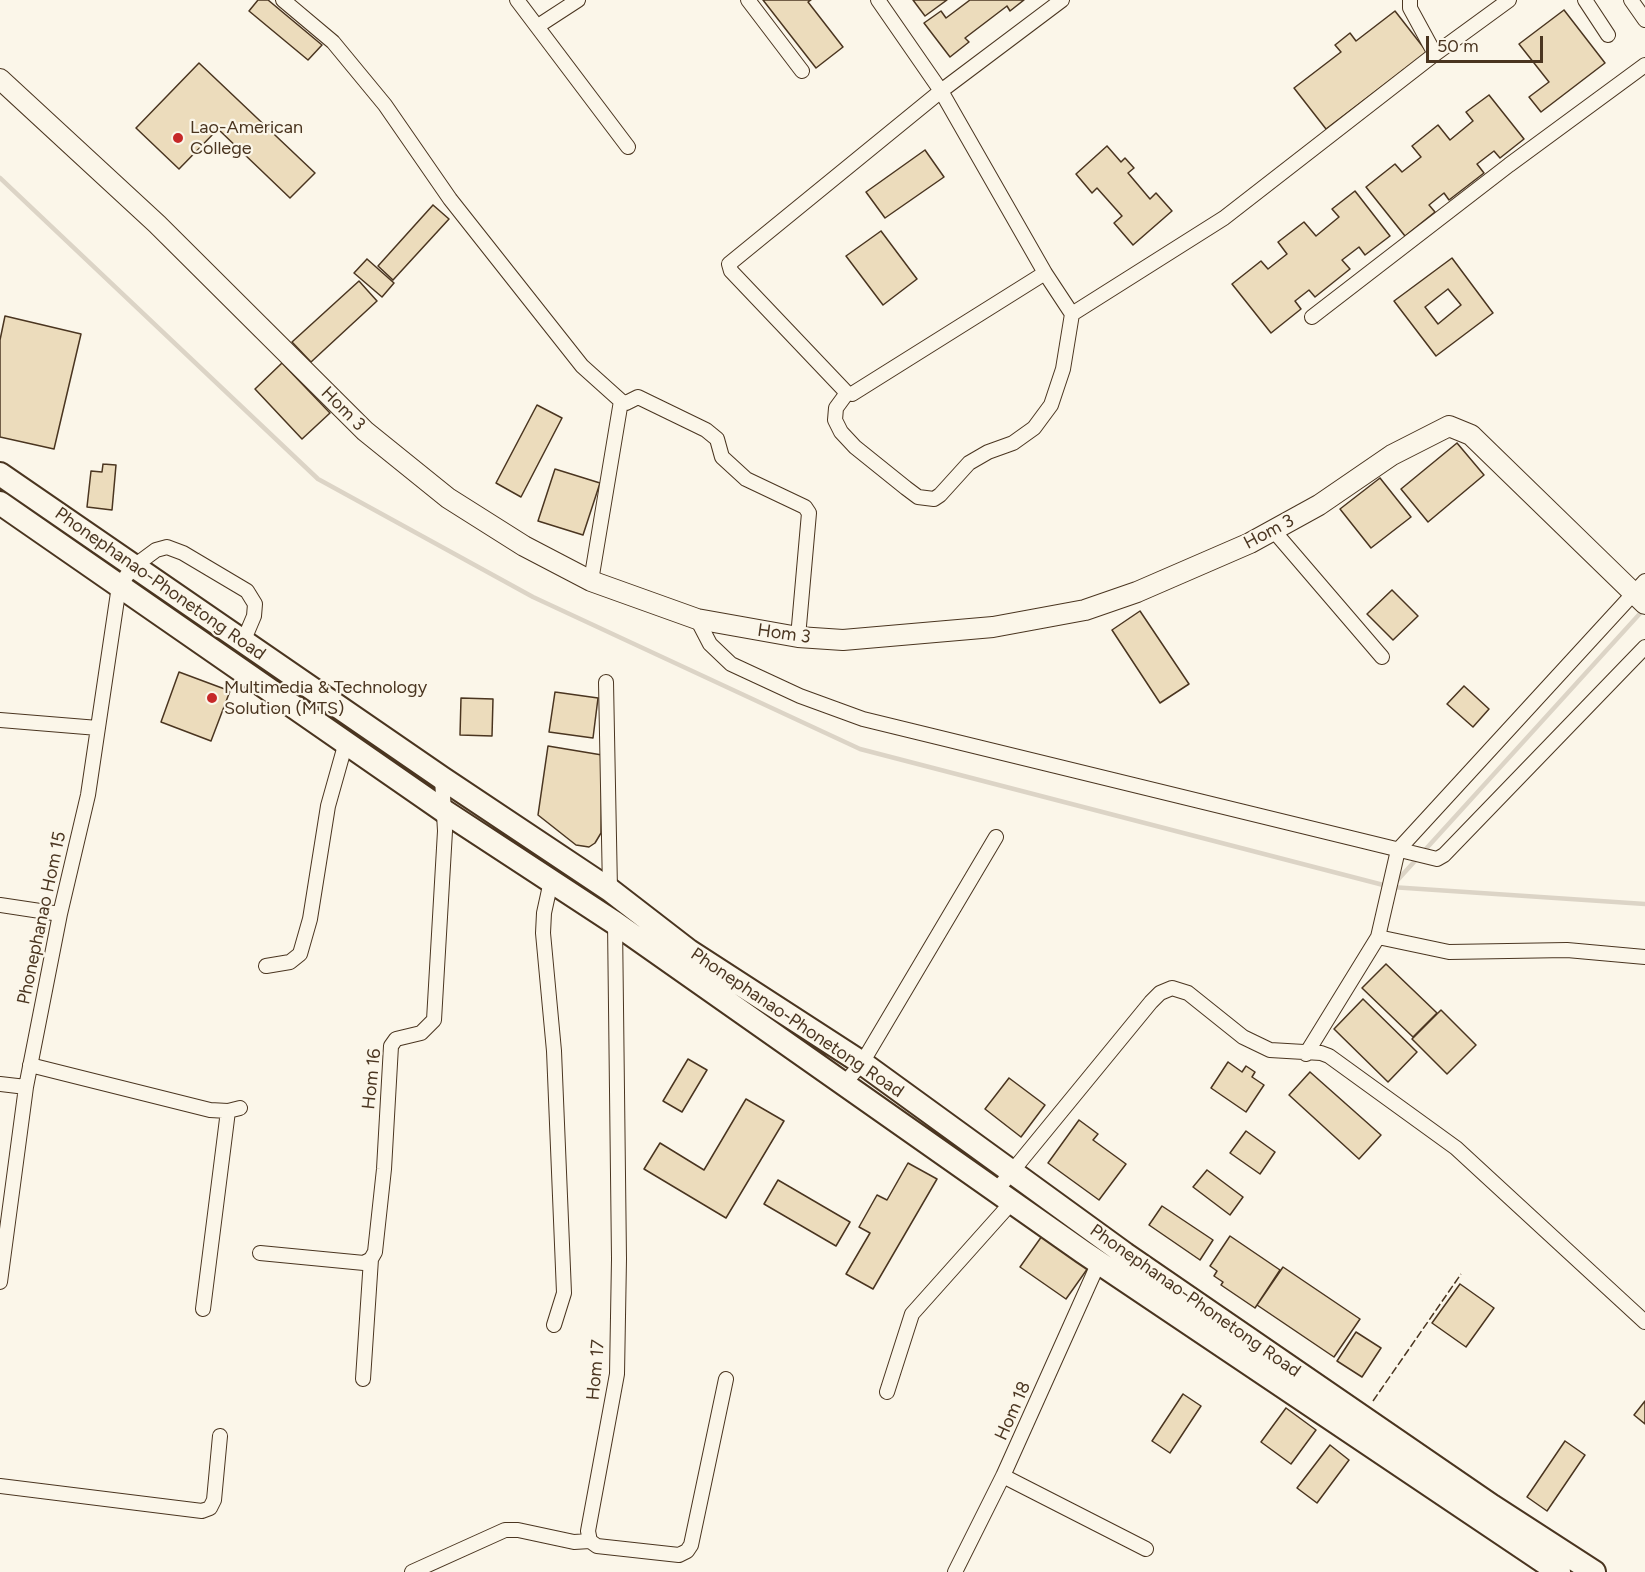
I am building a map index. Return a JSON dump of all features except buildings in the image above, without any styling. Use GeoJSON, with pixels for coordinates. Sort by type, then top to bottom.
{"type":"FeatureCollection","features":[{"type":"Feature","properties":{"kind":"main road","name":"Phonephanao-Phonetong Road"},"geometry":{"type":"LineString","coordinates":[[0,474],[610,891],[683,959],[844,1084],[1099,1262],[1559,1572]]}},
{"type":"Feature","properties":{"kind":"main road","name":"Phonephanao-Phonetong Road"},"geometry":{"type":"LineString","coordinates":[[0,503],[444,811],[615,923],[683,959],[862,1063],[1010,1173],[1492,1506],[1594,1572]]}},
{"type":"Feature","properties":{"kind":"street"},"geometry":{"type":"LineString","coordinates":[[283,0],[333,42],[385,105],[450,199],[582,366],[621,401],[626,403],[638,397],[706,430],[717,439],[722,457],[746,479],[806,507],[809,513],[798,638]]}},
{"type":"Feature","properties":{"kind":"street"},"geometry":{"type":"LineString","coordinates":[[518,0],[628,147]]}},
{"type":"Feature","properties":{"kind":"street"},"geometry":{"type":"LineString","coordinates":[[538,26],[578,0]]}},
{"type":"Feature","properties":{"kind":"street"},"geometry":{"type":"LineString","coordinates":[[748,0],[802,71]]}},
{"type":"Feature","properties":{"kind":"street"},"geometry":{"type":"LineString","coordinates":[[847,393],[836,408],[836,420],[842,432],[855,447],[906,488],[918,496],[933,499],[940,495],[969,463],[988,452],[1013,443],[1034,428],[1051,405],[1063,369],[1072,314],[1045,273],[940,92],[878,0]]}},
{"type":"Feature","properties":{"kind":"street"},"geometry":{"type":"LineString","coordinates":[[1045,273],[852,394],[847,393],[731,271],[729,264],[940,92],[1062,0]]}},
{"type":"Feature","properties":{"kind":"street"},"geometry":{"type":"LineString","coordinates":[[1410,0],[1410,8],[1435,54]]}},
{"type":"Feature","properties":{"kind":"street"},"geometry":{"type":"LineString","coordinates":[[1072,314],[1224,218],[1435,54],[1509,0]]}},
{"type":"Feature","properties":{"kind":"street"},"geometry":{"type":"LineString","coordinates":[[1585,0],[1608,36]]}},
{"type":"Feature","properties":{"kind":"street"},"geometry":{"type":"LineString","coordinates":[[1631,0],[1645,21]]}},
{"type":"Feature","properties":{"kind":"street"},"geometry":{"type":"LineString","coordinates":[[1311,317],[1509,165],[1645,65]]}},
{"type":"Feature","properties":{"kind":"street","name":"Hom 3"},"geometry":{"type":"LineString","coordinates":[[0,80],[149,216],[365,431],[448,498],[524,546],[591,581],[697,619],[798,638],[843,640],[993,627],[1085,610],[1148,588],[1273,530],[1319,505],[1392,455],[1449,426],[1471,435],[1640,594]]}},
{"type":"Feature","properties":{"kind":"street"},"geometry":{"type":"LineString","coordinates":[[591,581],[621,401]]}},
{"type":"Feature","properties":{"kind":"street"},"geometry":{"type":"LineString","coordinates":[[1273,530],[1382,657]]}},
{"type":"Feature","properties":{"kind":"street","name":"Phonephanao Hom 15"},"geometry":{"type":"LineString","coordinates":[[0,1282],[26,1087],[60,914],[88,795],[119,586],[133,567],[156,550],[167,547],[183,553],[247,591],[255,604],[254,616],[243,642]]}},
{"type":"Feature","properties":{"kind":"street"},"geometry":{"type":"LineString","coordinates":[[1306,1054],[1378,933],[1401,855],[1640,594]]}},
{"type":"Feature","properties":{"kind":"street"},"geometry":{"type":"LineString","coordinates":[[697,619],[710,644],[731,664],[800,696],[863,719],[1401,855],[1430,859],[1444,855],[1645,647]]}},
{"type":"Feature","properties":{"kind":"street"},"geometry":{"type":"LineString","coordinates":[[606,682],[610,891]]}},
{"type":"Feature","properties":{"kind":"street"},"geometry":{"type":"LineString","coordinates":[[0,720],[98,728]]}},
{"type":"Feature","properties":{"kind":"street"},"geometry":{"type":"LineString","coordinates":[[266,966],[290,963],[300,954],[310,919],[328,806],[346,742]]}},
{"type":"Feature","properties":{"kind":"street","name":"Hom 16"},"geometry":{"type":"LineString","coordinates":[[371,1259],[375,1252],[384,1169],[391,1046],[396,1039],[421,1033],[434,1020],[444,811],[442,778]]}},
{"type":"Feature","properties":{"kind":"street"},"geometry":{"type":"LineString","coordinates":[[844,1084],[862,1063],[996,837]]}},
{"type":"Feature","properties":{"kind":"street"},"geometry":{"type":"LineString","coordinates":[[551,881],[544,913],[543,933],[554,1051],[564,1293],[554,1325]]}},
{"type":"Feature","properties":{"kind":"street"},"geometry":{"type":"LineString","coordinates":[[0,905],[60,914]]}},
{"type":"Feature","properties":{"kind":"street","name":"Hom 17"},"geometry":{"type":"LineString","coordinates":[[590,1541],[588,1531],[617,1374],[619,1259],[615,923]]}},
{"type":"Feature","properties":{"kind":"street"},"geometry":{"type":"LineString","coordinates":[[1378,933],[1449,952],[1567,950],[1645,957]]}},
{"type":"Feature","properties":{"kind":"street"},"geometry":{"type":"LineString","coordinates":[[887,1392],[912,1314],[1004,1196],[1010,1173],[1151,1002],[1166,990],[1173,988],[1188,993],[1243,1037],[1270,1050],[1306,1054],[1321,1053],[1329,1056],[1456,1148],[1645,1322]]}},
{"type":"Feature","properties":{"kind":"street"},"geometry":{"type":"LineString","coordinates":[[30,1065],[199,1108],[234,1109],[203,1309]]}},
{"type":"Feature","properties":{"kind":"street"},"geometry":{"type":"LineString","coordinates":[[0,1084],[26,1087]]}},
{"type":"Feature","properties":{"kind":"street"},"geometry":{"type":"LineString","coordinates":[[260,1253],[359,1263],[371,1259],[363,1379]]}},
{"type":"Feature","properties":{"kind":"street","name":"Hom 18"},"geometry":{"type":"LineString","coordinates":[[955,1572],[1003,1476],[1099,1262]]}},
{"type":"Feature","properties":{"kind":"street"},"geometry":{"type":"LineString","coordinates":[[412,1572],[505,1530],[518,1530],[574,1542],[590,1541],[597,1546],[679,1555],[687,1551],[726,1379]]}},
{"type":"Feature","properties":{"kind":"street"},"geometry":{"type":"LineString","coordinates":[[0,1486],[202,1511],[210,1508],[214,1500],[220,1436]]}},
{"type":"Feature","properties":{"kind":"street"},"geometry":{"type":"LineString","coordinates":[[1003,1476],[1146,1550]]}},
{"type":"Feature","properties":{"kind":"waterway"},"geometry":{"type":"LineString","coordinates":[[0,178],[318,479],[533,597],[860,749],[1391,887],[1645,904]]}},
{"type":"Feature","properties":{"kind":"waterway"},"geometry":{"type":"LineString","coordinates":[[1394,884],[1645,608]]}},
{"type":"Feature","properties":{"kind":"fence"},"geometry":{"type":"LineString","coordinates":[[1373,1401],[1461,1274]]}},
{"type":"Feature","properties":{"kind":"place","name":"Lao-American College"},"geometry":{"type":"Point","coordinates":[178,138]}},
{"type":"Feature","properties":{"kind":"place","name":"Multimedia & Technology Solution (MTS)"},"geometry":{"type":"Point","coordinates":[212,698]}}]}
